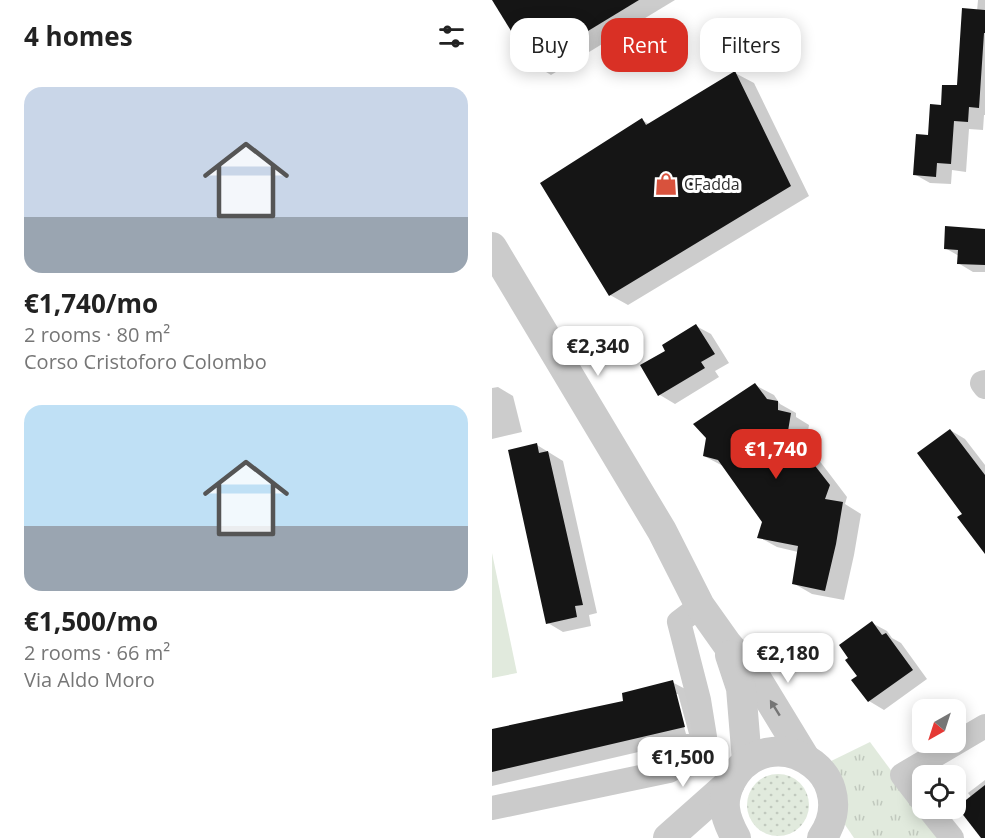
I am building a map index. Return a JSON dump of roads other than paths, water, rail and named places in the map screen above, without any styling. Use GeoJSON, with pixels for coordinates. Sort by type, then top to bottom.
{"type":"FeatureCollection","features":[{"type":"Feature","properties":{"kind":"street"},"geometry":{"type":"LineString","coordinates":[[492,247],[662,531],[700,606],[727,644],[755,676],[805,758]]}},
{"type":"Feature","properties":{"kind":"street"},"geometry":{"type":"LineString","coordinates":[[492,279],[675,574],[687,579]]}},
{"type":"Feature","properties":{"kind":"street"},"geometry":{"type":"LineString","coordinates":[[985,382],[982,383],[985,387]]}},
{"type":"Feature","properties":{"kind":"street"},"geometry":{"type":"LineString","coordinates":[[492,808],[669,771],[694,757],[705,737],[699,700],[679,622],[700,606]]}},
{"type":"Feature","properties":{"kind":"street"},"geometry":{"type":"LineString","coordinates":[[727,644],[741,688],[739,772],[727,788],[725,807],[729,825],[736,838]]}},
{"type":"Feature","properties":{"kind":"street"},"geometry":{"type":"LineString","coordinates":[[919,765],[985,726]]}},
{"type":"Feature","properties":{"kind":"street"},"geometry":{"type":"LineString","coordinates":[[668,838],[761,754],[776,751],[791,752],[819,768],[828,782],[833,798],[835,830]]}},
{"type":"Feature","properties":{"kind":"street"},"geometry":{"type":"LineString","coordinates":[[912,769],[902,775],[912,788]]}},
{"type":"Feature","properties":{"kind":"street"},"geometry":{"type":"LineString","coordinates":[[937,819],[952,838]]}},
{"type":"Feature","properties":{"kind":"place","name":"CFadda"},"geometry":{"type":"Point","coordinates":[666,184]}}]}
